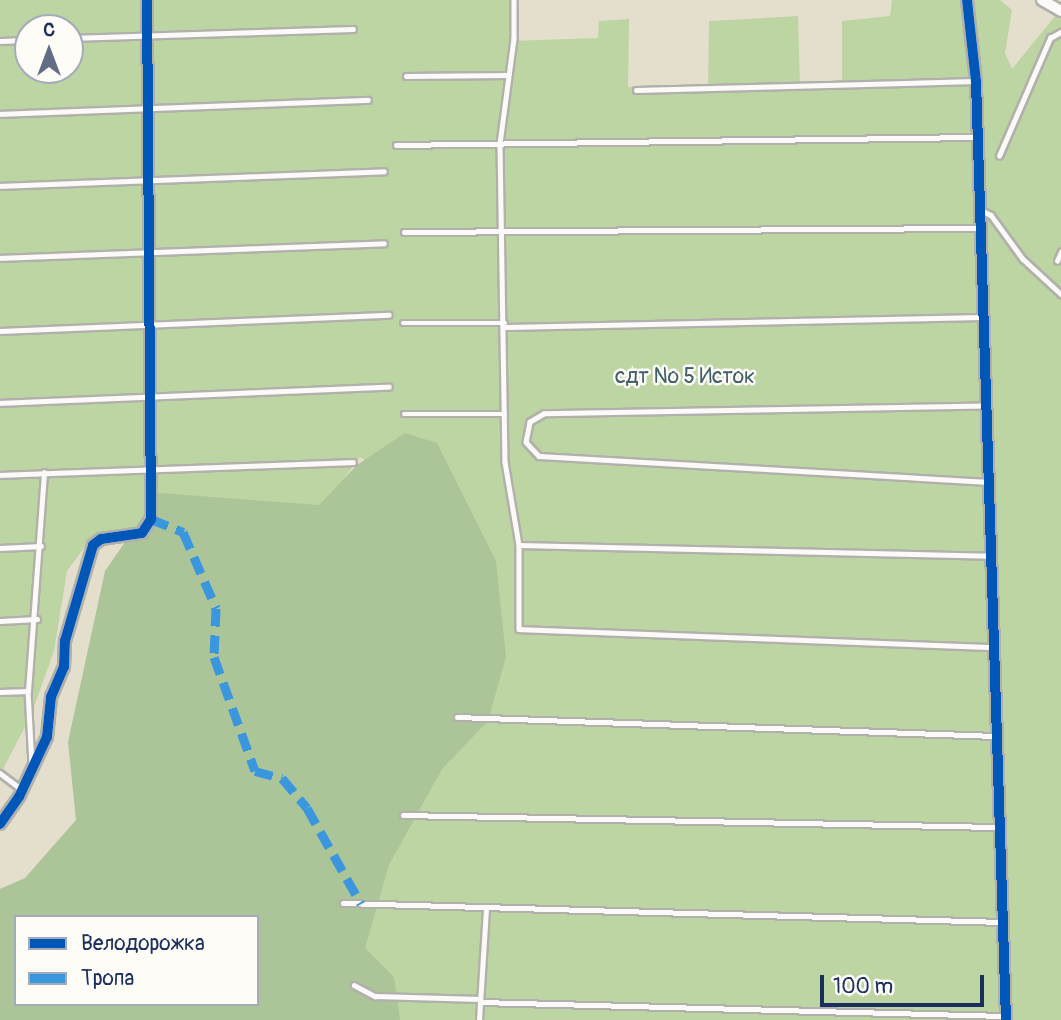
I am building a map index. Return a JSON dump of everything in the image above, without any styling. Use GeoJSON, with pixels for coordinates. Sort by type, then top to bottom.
{"type":"FeatureCollection","features":[{"type":"Feature","properties":{"kind":"street"},"geometry":{"type":"LineString","coordinates":[[0,824],[22,790],[47,737],[51,697],[64,667],[65,641],[91,550],[101,539],[146,531],[151,519],[147,0]]}},
{"type":"Feature","properties":{"kind":"street"},"geometry":{"type":"LineString","coordinates":[[967,0],[976,81],[977,208],[989,482],[992,647],[1006,1018]]}},
{"type":"Feature","properties":{"kind":"street"},"geometry":{"type":"LineString","coordinates":[[1042,0],[1061,11]]}},
{"type":"Feature","properties":{"kind":"lane"},"geometry":{"type":"LineString","coordinates":[[514,0],[500,144],[505,325],[505,462],[519,545],[518,627],[522,631],[992,647]]}},
{"type":"Feature","properties":{"kind":"lane"},"geometry":{"type":"LineString","coordinates":[[84,38],[353,29]]}},
{"type":"Feature","properties":{"kind":"lane"},"geometry":{"type":"LineString","coordinates":[[999,156],[1050,38],[1061,32]]}},
{"type":"Feature","properties":{"kind":"lane"},"geometry":{"type":"LineString","coordinates":[[407,76],[508,75]]}},
{"type":"Feature","properties":{"kind":"lane"},"geometry":{"type":"LineString","coordinates":[[636,90],[976,81]]}},
{"type":"Feature","properties":{"kind":"lane"},"geometry":{"type":"LineString","coordinates":[[0,114],[369,100]]}},
{"type":"Feature","properties":{"kind":"lane"},"geometry":{"type":"LineString","coordinates":[[396,145],[975,137]]}},
{"type":"Feature","properties":{"kind":"lane"},"geometry":{"type":"LineString","coordinates":[[0,186],[384,171]]}},
{"type":"Feature","properties":{"kind":"lane"},"geometry":{"type":"LineString","coordinates":[[977,208],[991,215],[1023,259],[1061,294]]}},
{"type":"Feature","properties":{"kind":"lane"},"geometry":{"type":"LineString","coordinates":[[404,232],[503,234],[979,228]]}},
{"type":"Feature","properties":{"kind":"lane"},"geometry":{"type":"LineString","coordinates":[[0,258],[384,243]]}},
{"type":"Feature","properties":{"kind":"lane"},"geometry":{"type":"LineString","coordinates":[[1057,261],[1061,252]]}},
{"type":"Feature","properties":{"kind":"lane"},"geometry":{"type":"LineString","coordinates":[[0,331],[389,315]]}},
{"type":"Feature","properties":{"kind":"lane"},"geometry":{"type":"LineString","coordinates":[[403,323],[505,325],[983,316]]}},
{"type":"Feature","properties":{"kind":"lane"},"geometry":{"type":"LineString","coordinates":[[0,403],[389,387]]}},
{"type":"Feature","properties":{"kind":"lane"},"geometry":{"type":"LineString","coordinates":[[986,406],[544,414],[530,422],[526,442],[532,453],[548,457],[989,482]]}},
{"type":"Feature","properties":{"kind":"lane"},"geometry":{"type":"LineString","coordinates":[[404,414],[505,414]]}},
{"type":"Feature","properties":{"kind":"lane"},"geometry":{"type":"LineString","coordinates":[[0,475],[353,462]]}},
{"type":"Feature","properties":{"kind":"lane"},"geometry":{"type":"LineString","coordinates":[[32,767],[29,691],[37,619],[44,473]]}},
{"type":"Feature","properties":{"kind":"lane"},"geometry":{"type":"LineString","coordinates":[[519,545],[990,556]]}},
{"type":"Feature","properties":{"kind":"lane"},"geometry":{"type":"LineString","coordinates":[[0,548],[41,546]]}},
{"type":"Feature","properties":{"kind":"lane"},"geometry":{"type":"LineString","coordinates":[[0,621],[37,619]]}},
{"type":"Feature","properties":{"kind":"lane"},"geometry":{"type":"LineString","coordinates":[[0,692],[29,691]]}},
{"type":"Feature","properties":{"kind":"lane"},"geometry":{"type":"LineString","coordinates":[[457,717],[996,736]]}},
{"type":"Feature","properties":{"kind":"lane"},"geometry":{"type":"LineString","coordinates":[[0,773],[22,790]]}},
{"type":"Feature","properties":{"kind":"lane"},"geometry":{"type":"LineString","coordinates":[[403,815],[999,828]]}},
{"type":"Feature","properties":{"kind":"lane"},"geometry":{"type":"LineString","coordinates":[[343,904],[1002,922]]}},
{"type":"Feature","properties":{"kind":"lane"},"geometry":{"type":"LineString","coordinates":[[479,1020],[486,909]]}},
{"type":"Feature","properties":{"kind":"lane"},"geometry":{"type":"LineString","coordinates":[[354,985],[375,996],[1006,1018]]}},
{"type":"Feature","properties":{"kind":"green space","name":"сдт № 5 Исток"},"geometry":{"type":"Polygon","coordinates":[[[0,0],[509,0],[509,41],[598,38],[599,21],[629,19],[628,87],[708,85],[709,21],[798,16],[800,87],[842,83],[842,21],[890,16],[892,0],[1000,0],[1012,10],[1005,53],[1012,69],[1061,9],[1061,1020],[347,1020],[386,475],[360,457],[274,574],[165,528],[92,537],[67,571],[54,651],[31,715],[0,775],[0,0]]]}},
{"type":"Feature","properties":{"kind":"green space"},"geometry":{"type":"Polygon","coordinates":[[[405,433],[437,443],[496,561],[506,657],[488,721],[442,769],[389,865],[365,948],[394,977],[400,1020],[0,1020],[0,889],[25,878],[76,820],[68,742],[105,571],[159,493],[319,505],[357,465],[405,433]]]}},
{"type":"Feature","properties":{"kind":"marked path"},"geometry":{"type":"LineString","coordinates":[[151,519],[183,532],[216,608],[214,657],[255,771],[282,778],[307,808],[361,904]]}},
{"type":"Feature","properties":{"kind":"cycle path"},"geometry":{"type":"LineString","coordinates":[[0,824],[19,797],[47,737],[51,697],[64,667],[65,641],[93,545],[101,539],[142,533],[151,519],[147,0]]}},
{"type":"Feature","properties":{"kind":"cycle path"},"geometry":{"type":"LineString","coordinates":[[967,0],[976,81],[1006,1020]]}}]}
